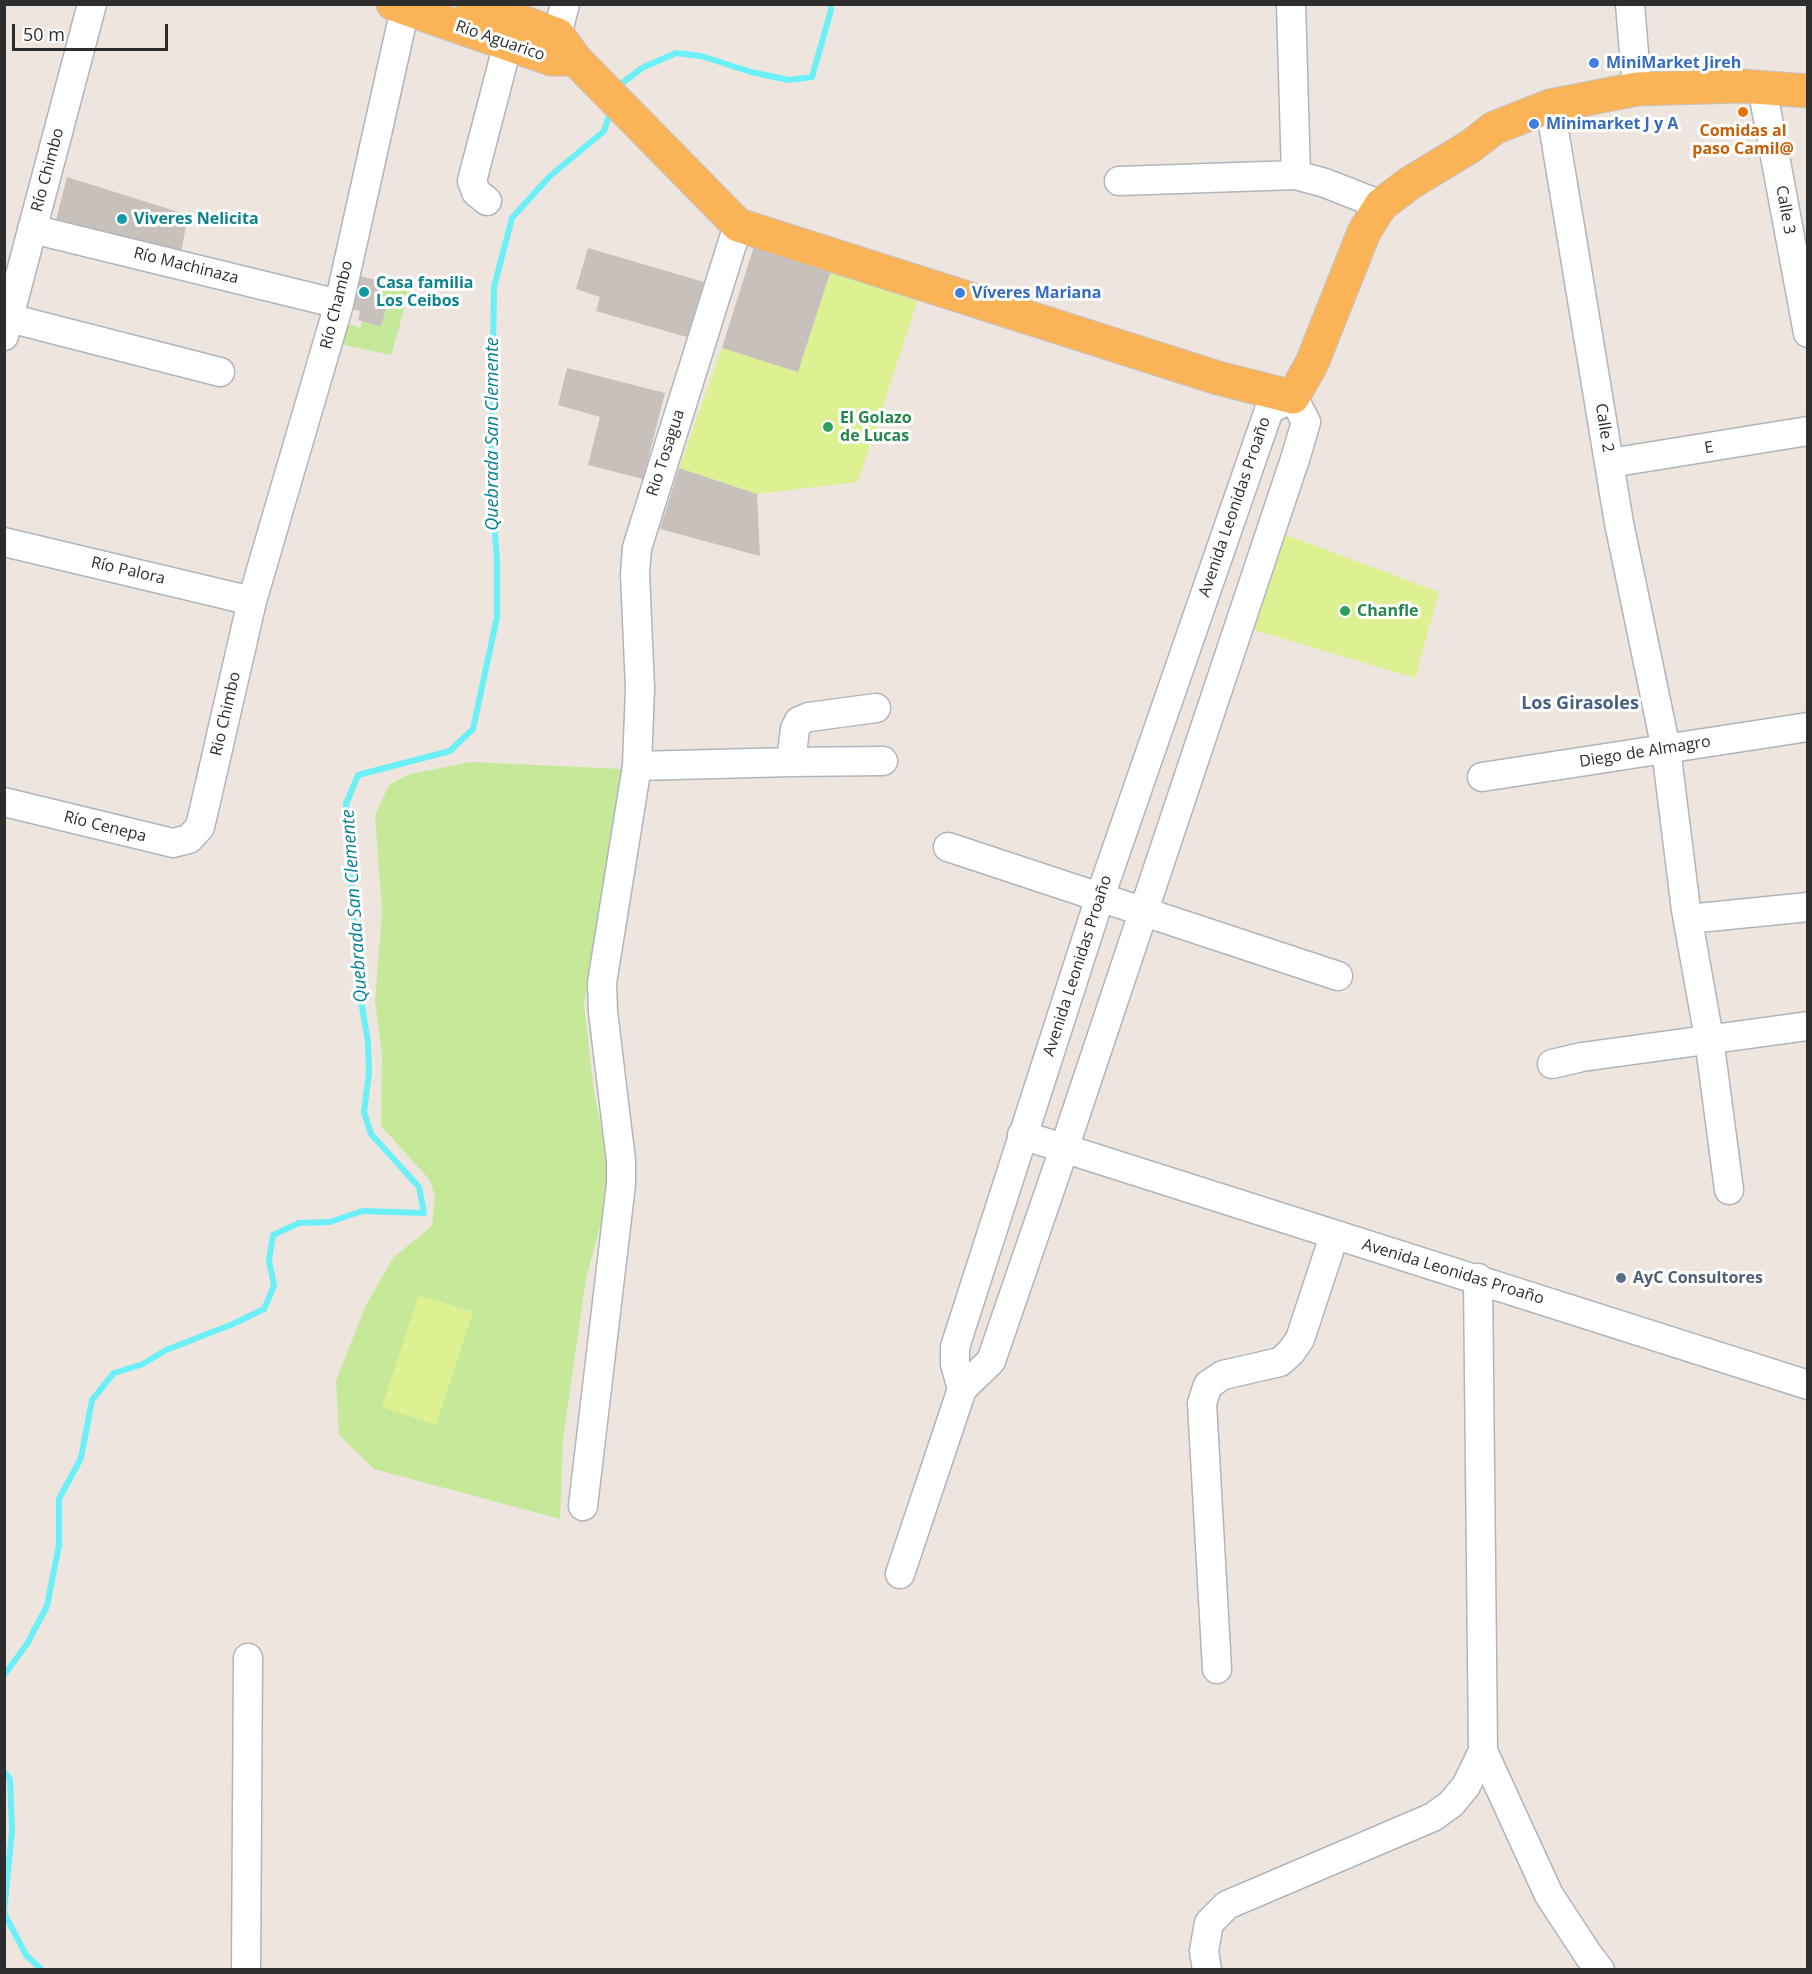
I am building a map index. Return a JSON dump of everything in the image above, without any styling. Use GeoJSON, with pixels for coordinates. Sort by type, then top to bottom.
{"type":"FeatureCollection","features":[{"type":"Feature","properties":{"kind":"main road","name":"Rio Aguarico"},"geometry":{"type":"LineString","coordinates":[[473,4],[511,32]]}},
{"type":"Feature","properties":{"kind":"main road","name":"Rio Aguarico"},"geometry":{"type":"LineString","coordinates":[[401,6],[567,45]]}},
{"type":"Feature","properties":{"kind":"main road"},"geometry":{"type":"LineString","coordinates":[[567,45],[738,225],[1218,378],[1293,397],[1312,363],[1364,231],[1382,205],[1410,183],[1471,146],[1494,128],[1550,106],[1637,89],[1762,87],[1808,91]]}},
{"type":"Feature","properties":{"kind":"street","name":"Río Chimbo"},"geometry":{"type":"LineString","coordinates":[[7,327],[92,4]]}},
{"type":"Feature","properties":{"kind":"street"},"geometry":{"type":"LineString","coordinates":[[1291,4],[1296,175]]}},
{"type":"Feature","properties":{"kind":"street"},"geometry":{"type":"LineString","coordinates":[[1630,4],[1637,89]]}},
{"type":"Feature","properties":{"kind":"street","name":"Río Chambo"},"geometry":{"type":"LineString","coordinates":[[252,601],[339,304],[401,6]]}},
{"type":"Feature","properties":{"kind":"street"},"geometry":{"type":"LineString","coordinates":[[487,201],[476,192],[472,181],[511,32]]}},
{"type":"Feature","properties":{"kind":"street","name":"Calle 3"},"geometry":{"type":"LineString","coordinates":[[1762,87],[1808,333]]}},
{"type":"Feature","properties":{"kind":"street","name":"Calle 2"},"geometry":{"type":"LineString","coordinates":[[1550,106],[1619,523],[1666,749],[1688,919],[1708,1038],[1729,1190]]}},
{"type":"Feature","properties":{"kind":"street"},"geometry":{"type":"LineString","coordinates":[[1119,181],[1296,175],[1382,205]]}},
{"type":"Feature","properties":{"kind":"street","name":"Rio Tosagua"},"geometry":{"type":"LineString","coordinates":[[583,1506],[621,1184],[621,1161],[603,1012],[602,983],[637,766],[640,688],[635,574],[637,548],[738,225]]}},
{"type":"Feature","properties":{"kind":"street","name":"Río Machinaza"},"geometry":{"type":"LineString","coordinates":[[33,229],[339,304]]}},
{"type":"Feature","properties":{"kind":"street"},"geometry":{"type":"LineString","coordinates":[[7,327],[220,372]]}},
{"type":"Feature","properties":{"kind":"street"},"geometry":{"type":"LineString","coordinates":[[900,1574],[962,1389],[991,1361],[1064,1149],[1306,422],[1293,397]]}},
{"type":"Feature","properties":{"kind":"street","name":"Avenida Leonidas Proaño"},"geometry":{"type":"LineString","coordinates":[[1293,397],[1269,410],[1100,897],[1022,1135],[1334,1236],[1478,1278],[1808,1385]]}},
{"type":"Feature","properties":{"kind":"street","name":"E"},"geometry":{"type":"LineString","coordinates":[[1610,463],[1808,431]]}},
{"type":"Feature","properties":{"kind":"street","name":"Río Palora"},"geometry":{"type":"LineString","coordinates":[[4,542],[252,601]]}},
{"type":"Feature","properties":{"kind":"street","name":"Rio Chimbo"},"geometry":{"type":"LineString","coordinates":[[200,827],[252,601]]}},
{"type":"Feature","properties":{"kind":"street"},"geometry":{"type":"LineString","coordinates":[[791,762],[795,729],[799,721],[809,717],[876,708]]}},
{"type":"Feature","properties":{"kind":"street","name":"Diego de Almagro"},"geometry":{"type":"LineString","coordinates":[[1482,777],[1808,727]]}},
{"type":"Feature","properties":{"kind":"street"},"geometry":{"type":"LineString","coordinates":[[637,766],[883,761]]}},
{"type":"Feature","properties":{"kind":"street","name":"Río Cenepa"},"geometry":{"type":"LineString","coordinates":[[4,802],[173,843],[189,839],[200,827]]}},
{"type":"Feature","properties":{"kind":"street"},"geometry":{"type":"LineString","coordinates":[[948,847],[1338,976]]}},
{"type":"Feature","properties":{"kind":"street"},"geometry":{"type":"LineString","coordinates":[[1688,919],[1808,907]]}},
{"type":"Feature","properties":{"kind":"street"},"geometry":{"type":"LineString","coordinates":[[1552,1064],[1708,1038],[1808,1026]]}},
{"type":"Feature","properties":{"kind":"street"},"geometry":{"type":"LineString","coordinates":[[962,1389],[955,1364],[955,1347],[1022,1135]]}},
{"type":"Feature","properties":{"kind":"street"},"geometry":{"type":"LineString","coordinates":[[1217,1669],[1202,1403],[1208,1385],[1223,1375],[1280,1362],[1291,1352],[1300,1339],[1334,1236]]}},
{"type":"Feature","properties":{"kind":"street"},"geometry":{"type":"LineString","coordinates":[[1478,1278],[1483,1751],[1549,1895],[1588,1956],[1600,1970]]}},
{"type":"Feature","properties":{"kind":"street"},"geometry":{"type":"LineString","coordinates":[[246,1970],[248,1658]]}},
{"type":"Feature","properties":{"kind":"street"},"geometry":{"type":"LineString","coordinates":[[1207,1970],[1204,1951],[1209,1923],[1227,1905],[1433,1817],[1451,1804],[1466,1786],[1483,1751]]}},
{"type":"Feature","properties":{"kind":"green space","name":"El Golazo de Lucas"},"geometry":{"type":"Polygon","coordinates":[[[832,267],[919,296],[858,482],[757,494],[679,468],[722,348],[798,372],[832,267]]]}},
{"type":"Feature","properties":{"kind":"green space"},"geometry":{"type":"Polygon","coordinates":[[[382,282],[410,289],[391,355],[335,343],[341,321],[360,328],[362,321],[381,327],[387,305],[376,302],[382,282]]]}},
{"type":"Feature","properties":{"kind":"green space","name":"Chanfle"},"geometry":{"type":"Polygon","coordinates":[[[1281,533],[1439,592],[1415,678],[1251,629],[1281,533]]]}},
{"type":"Feature","properties":{"kind":"green space"},"geometry":{"type":"Polygon","coordinates":[[[471,762],[623,769],[584,1004],[594,1092],[612,1181],[586,1279],[563,1439],[560,1519],[374,1469],[339,1435],[336,1381],[365,1307],[393,1258],[432,1226],[435,1196],[429,1179],[381,1126],[382,1054],[375,1002],[382,912],[375,815],[389,785],[410,774],[471,762]]]}},
{"type":"Feature","properties":{"kind":"green space"},"geometry":{"type":"Polygon","coordinates":[[[419,1295],[473,1312],[436,1425],[382,1407],[419,1295]]]}},
{"type":"Feature","properties":{"kind":"building","name":"Viveres Nelicita"},"geometry":{"type":"Polygon","coordinates":[[[67,177],[188,215],[181,253],[55,224],[67,177]]]}},
{"type":"Feature","properties":{"kind":"building"},"geometry":{"type":"Polygon","coordinates":[[[755,243],[832,267],[798,372],[722,348],[755,243]]]}},
{"type":"Feature","properties":{"kind":"building"},"geometry":{"type":"Polygon","coordinates":[[[588,248],[704,282],[687,337],[596,311],[600,297],[576,289],[588,248]]]}},
{"type":"Feature","properties":{"kind":"building","name":"Casa familia Los Ceibos"},"geometry":{"type":"Polygon","coordinates":[[[353,274],[382,282],[376,302],[387,305],[381,327],[358,320],[360,311],[344,307],[353,274]]]}},
{"type":"Feature","properties":{"kind":"building"},"geometry":{"type":"Polygon","coordinates":[[[567,368],[665,393],[643,479],[588,465],[600,417],[558,405],[567,368]]]}},
{"type":"Feature","properties":{"kind":"building"},"geometry":{"type":"Polygon","coordinates":[[[679,468],[757,494],[760,556],[660,529],[679,468]]]}},
{"type":"Feature","properties":{"kind":"waterway","name":"Quebrada San Clemente"},"geometry":{"type":"LineString","coordinates":[[617,87],[642,68],[676,53],[701,56],[751,72],[789,80],[812,77],[831,10],[830,4]]}},
{"type":"Feature","properties":{"kind":"waterway","name":"Quebrada San Clemente"},"geometry":{"type":"LineString","coordinates":[[4,1675],[27,1644],[47,1606],[59,1545],[59,1499],[81,1458],[92,1400],[114,1373],[143,1364],[166,1350],[233,1324],[264,1309],[274,1286],[269,1260],[273,1235],[299,1223],[330,1222],[362,1211],[424,1213],[419,1187],[371,1134],[364,1112],[369,1073],[368,1042],[359,989],[346,804],[358,775],[450,751],[473,729],[497,617],[497,560],[491,481],[494,287],[512,218],[549,177],[604,131],[611,109]]}},
{"type":"Feature","properties":{"kind":"waterway","name":"Quebrada San Clemente"},"geometry":{"type":"LineString","coordinates":[[4,1772],[10,1779],[12,1830],[4,1912]]}},
{"type":"Feature","properties":{"kind":"waterway","name":"Quebrada San Clemente"},"geometry":{"type":"LineString","coordinates":[[4,1913],[26,1955],[42,1970]]}},
{"type":"Feature","properties":{"kind":"place","name":"MiniMarket Jireh"},"geometry":{"type":"Point","coordinates":[1594,63]}},
{"type":"Feature","properties":{"kind":"place","name":"Comidas al paso Camil@"},"geometry":{"type":"Point","coordinates":[1743,112]}},
{"type":"Feature","properties":{"kind":"place","name":"Minimarket J y A"},"geometry":{"type":"Point","coordinates":[1534,124]}},
{"type":"Feature","properties":{"kind":"place","name":"Viveres Nelicita"},"geometry":{"type":"Point","coordinates":[122,219]}},
{"type":"Feature","properties":{"kind":"place","name":"Casa familia Los Ceibos"},"geometry":{"type":"Point","coordinates":[364,292]}},
{"type":"Feature","properties":{"kind":"place","name":"Víveres Mariana"},"geometry":{"type":"Point","coordinates":[960,293]}},
{"type":"Feature","properties":{"kind":"place","name":"El Golazo de Lucas"},"geometry":{"type":"Point","coordinates":[828,427]}},
{"type":"Feature","properties":{"kind":"place","name":"Chanfle"},"geometry":{"type":"Point","coordinates":[1345,611]}},
{"type":"Feature","properties":{"kind":"place","name":"AyC Consultores"},"geometry":{"type":"Point","coordinates":[1621,1278]}},
{"type":"Feature","properties":{"kind":"district","name":"Los Girasoles"},"geometry":{"type":"Point","coordinates":[1580,704]}}]}
